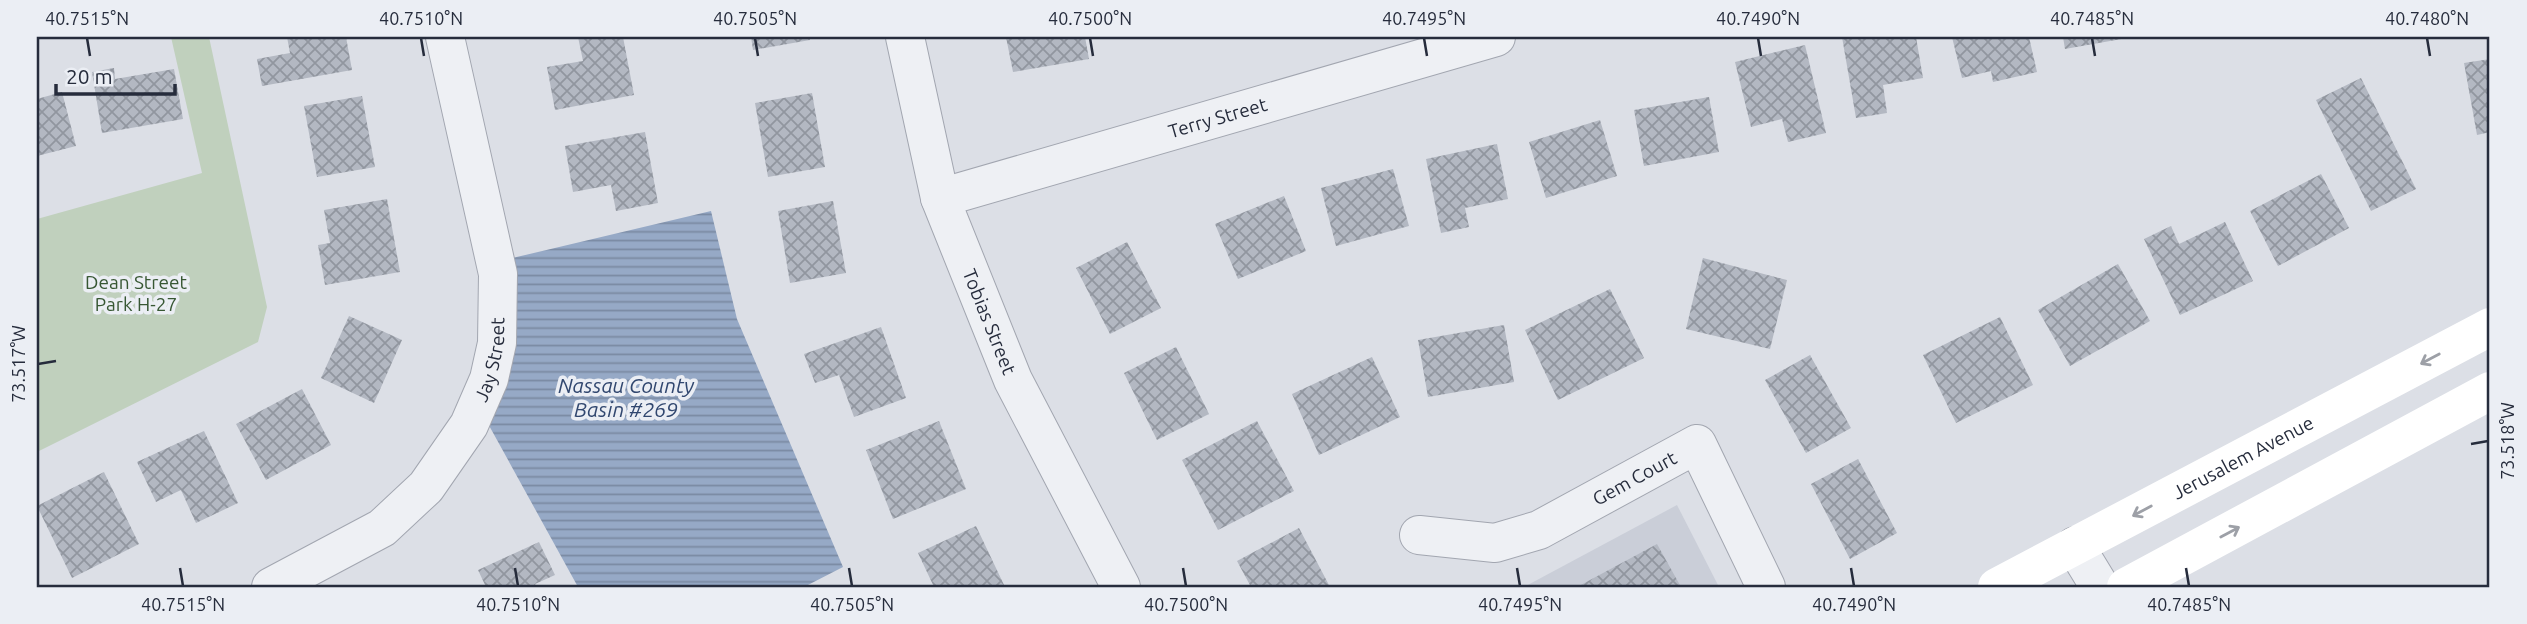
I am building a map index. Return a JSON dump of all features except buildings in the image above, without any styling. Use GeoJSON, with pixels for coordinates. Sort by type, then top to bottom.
{"type":"FeatureCollection","features":[{"type":"Feature","properties":{"kind":"main road","name":"Jerusalem Avenue"},"geometry":{"type":"LineString","coordinates":[[1997,587],[2490,327]]}},
{"type":"Feature","properties":{"kind":"main road"},"geometry":{"type":"LineString","coordinates":[[2126,587],[2490,391]]}},
{"type":"Feature","properties":{"kind":"street","name":"Jay Street"},"geometry":{"type":"LineString","coordinates":[[271,587],[382,528],[426,487],[469,425],[489,379],[497,343],[498,274],[446,37]]}},
{"type":"Feature","properties":{"kind":"street","name":"Tobias Street"},"geometry":{"type":"LineString","coordinates":[[905,37],[940,198],[1013,380],[1121,587]]}},
{"type":"Feature","properties":{"kind":"street","name":"Terry Street"},"geometry":{"type":"LineString","coordinates":[[940,198],[1496,37]]}},
{"type":"Feature","properties":{"kind":"street","name":"Gem Court"},"geometry":{"type":"LineString","coordinates":[[1419,535],[1495,543],[1539,530],[1697,444],[1766,587]]}},
{"type":"Feature","properties":{"kind":"street"},"geometry":{"type":"LineString","coordinates":[[2075,546],[2100,587]]}},
{"type":"Feature","properties":{"kind":"shaded area"},"geometry":{"type":"Polygon","coordinates":[[[1677,505],[1719,587],[1524,587],[1677,505]]]}},
{"type":"Feature","properties":{"kind":"green space","name":"Dean Street Park H-27"},"geometry":{"type":"Polygon","coordinates":[[[171,37],[209,37],[267,307],[258,342],[37,452],[37,219],[202,173],[171,37]]]}},
{"type":"Feature","properties":{"kind":"water","name":"Nassau County Basin #269"},"geometry":{"type":"Polygon","coordinates":[[[711,211],[737,319],[843,567],[804,587],[578,587],[481,411],[500,261],[711,211]]]}}]}
